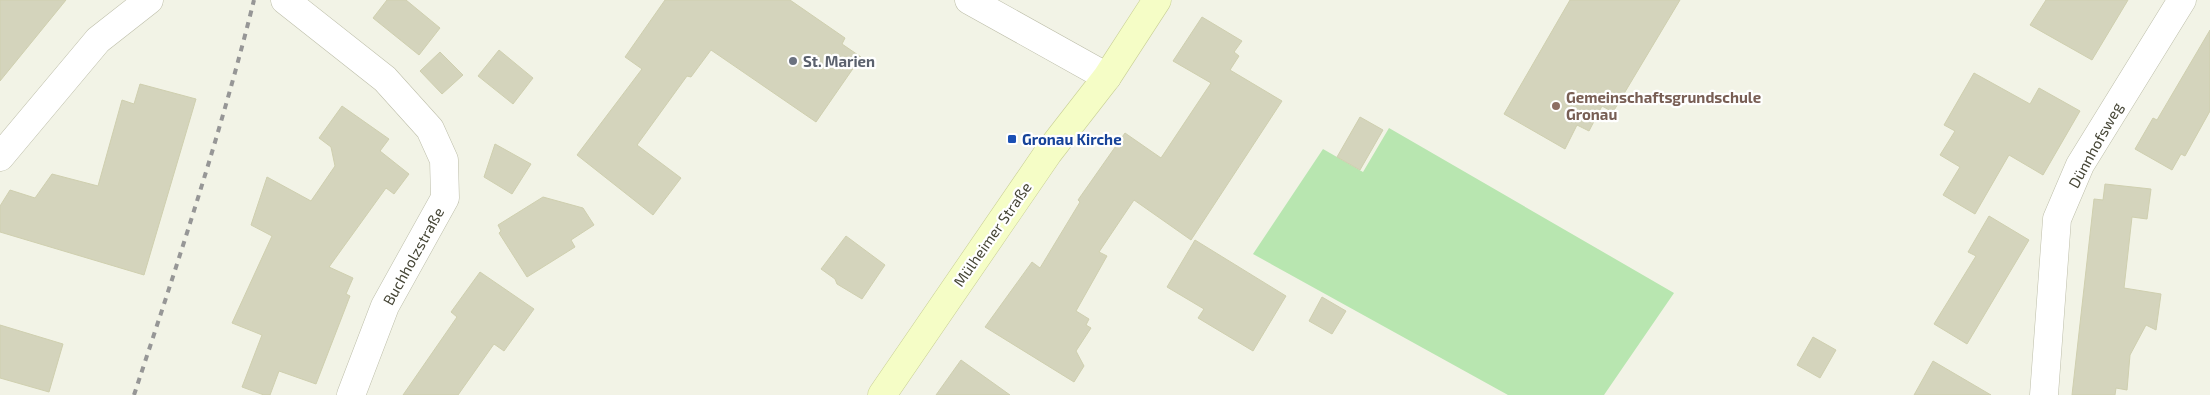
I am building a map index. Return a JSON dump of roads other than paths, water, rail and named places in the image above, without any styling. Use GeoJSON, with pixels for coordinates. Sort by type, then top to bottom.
{"type":"FeatureCollection","features":[{"type":"Feature","properties":{"kind":"main road","name":"Mülheimer Straße"},"geometry":{"type":"LineString","coordinates":[[882,395],[1048,154],[1107,77],[1157,0]]}},
{"type":"Feature","properties":{"kind":"street"},"geometry":{"type":"LineString","coordinates":[[0,157],[98,40],[149,0]]}},
{"type":"Feature","properties":{"kind":"street","name":"Buchholzstraße"},"geometry":{"type":"LineString","coordinates":[[285,0],[385,78],[430,129],[444,160],[445,198],[385,306],[351,395]]}},
{"type":"Feature","properties":{"kind":"street"},"geometry":{"type":"LineString","coordinates":[[969,0],[1107,77]]}},
{"type":"Feature","properties":{"kind":"street","name":"Dünnhofsweg"},"geometry":{"type":"LineString","coordinates":[[2044,395],[2057,219],[2080,165],[2182,0]]}},
{"type":"Feature","properties":{"kind":"railway"},"geometry":{"type":"LineString","coordinates":[[134,395],[213,149],[254,0]]}},
{"type":"Feature","properties":{"kind":"place","name":"St. Marien"},"geometry":{"type":"Point","coordinates":[793,61]}},
{"type":"Feature","properties":{"kind":"place","name":"Gemeinschaftsgrundschule Gronau"},"geometry":{"type":"Point","coordinates":[1556,106]}},
{"type":"Feature","properties":{"kind":"place","name":"Gronau Kirche"},"geometry":{"type":"Point","coordinates":[1012,139]}}]}
